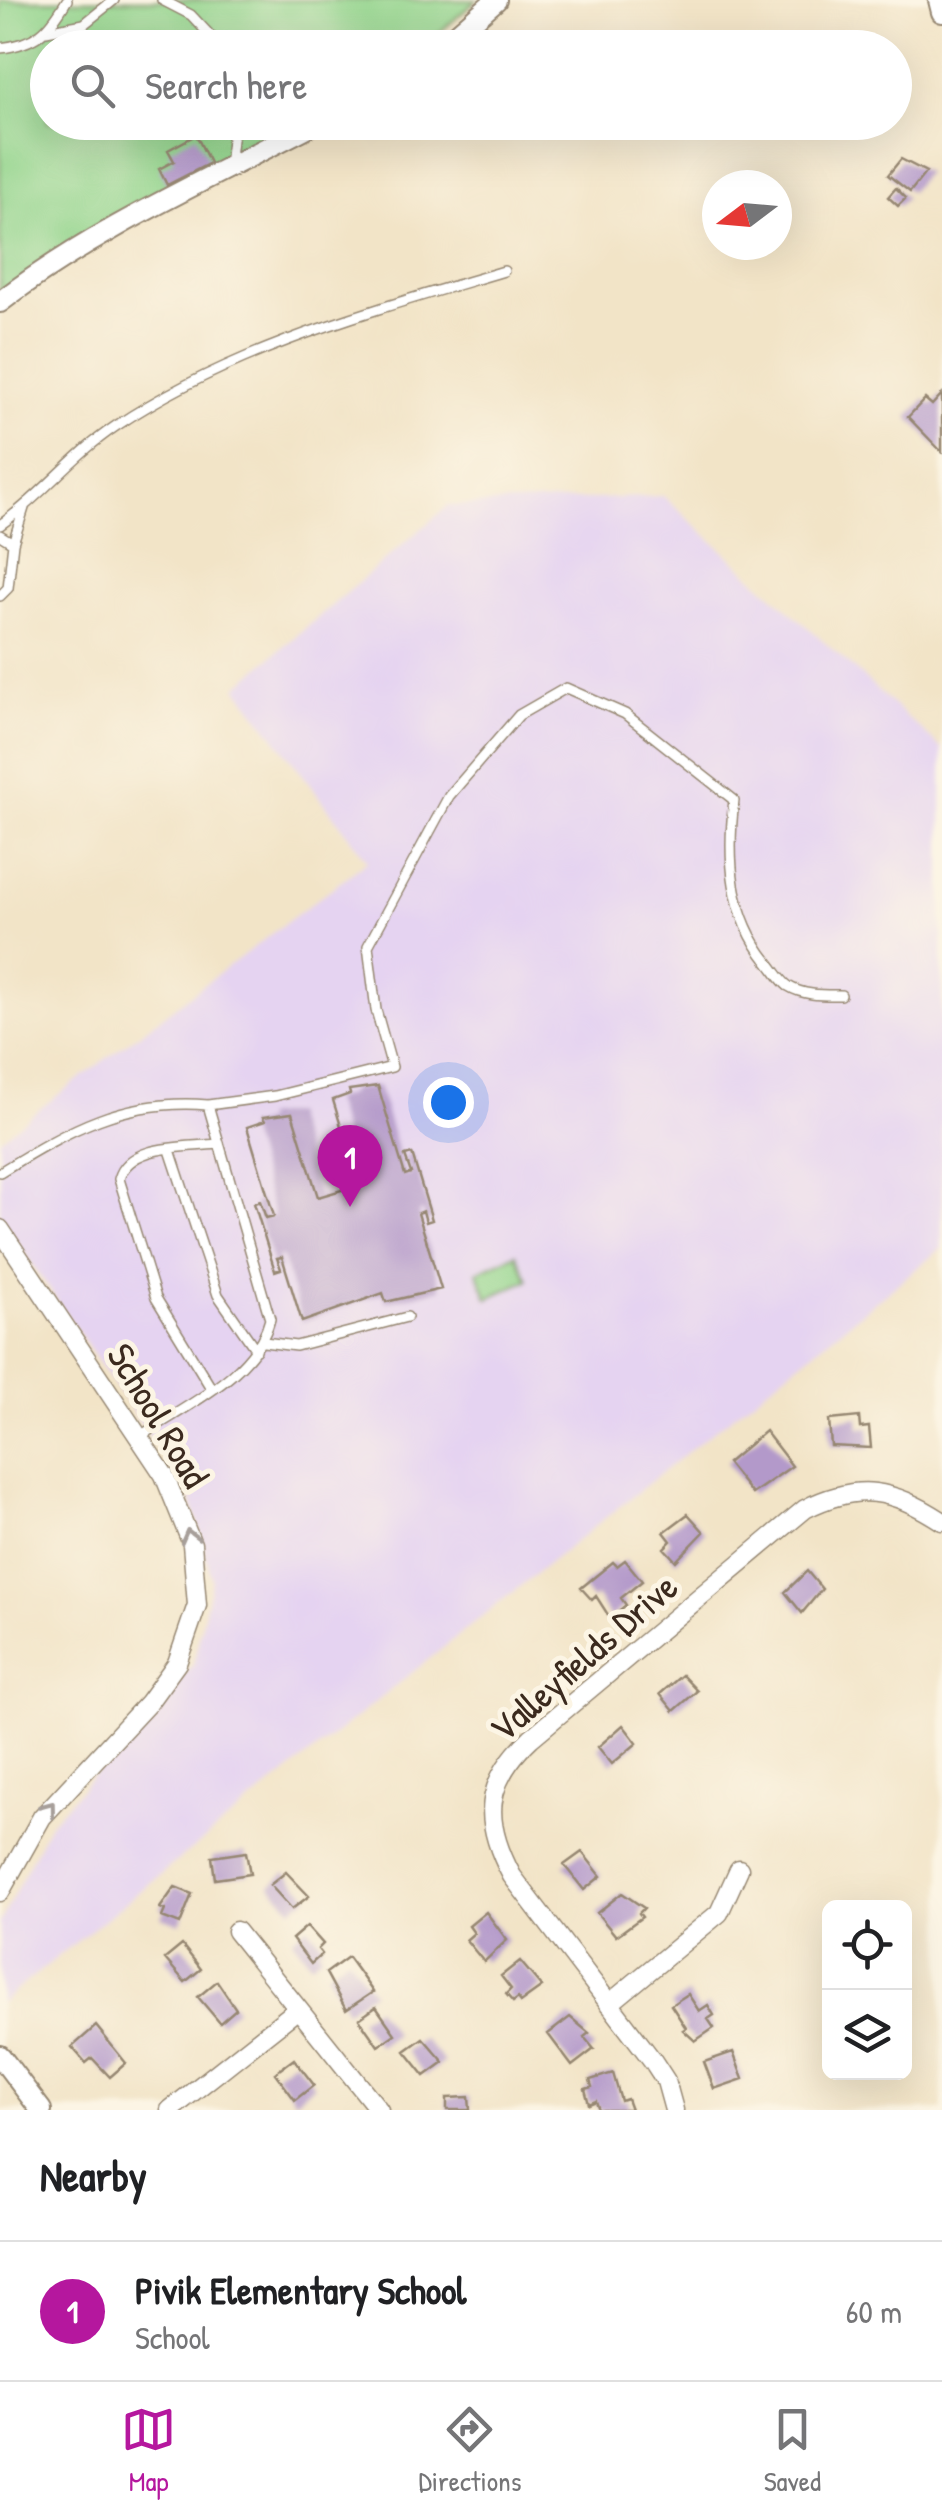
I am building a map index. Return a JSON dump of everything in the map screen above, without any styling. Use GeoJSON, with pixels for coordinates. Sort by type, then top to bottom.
{"type":"FeatureCollection","features":[{"type":"Feature","properties":{"kind":"street"},"geometry":{"type":"LineString","coordinates":[[462,30],[496,0]]}},
{"type":"Feature","properties":{"kind":"street"},"geometry":{"type":"LineString","coordinates":[[939,0],[942,12]]}},
{"type":"Feature","properties":{"kind":"street"},"geometry":{"type":"LineString","coordinates":[[0,302],[28,280],[282,140]]}},
{"type":"Feature","properties":{"kind":"street","name":"School Road"},"geometry":{"type":"LineString","coordinates":[[0,1230],[164,1475],[192,1544],[197,1605],[177,1663],[148,1702],[42,1816],[0,1892]]}},
{"type":"Feature","properties":{"kind":"street","name":"Valleyfields Drive"},"geometry":{"type":"LineString","coordinates":[[674,2110],[666,2081],[512,1876],[496,1845],[490,1812],[497,1781],[510,1758],[805,1509],[833,1494],[876,1490],[942,1522]]}},
{"type":"Feature","properties":{"kind":"street"},"geometry":{"type":"LineString","coordinates":[[610,2004],[719,1913],[738,1869]]}},
{"type":"Feature","properties":{"kind":"street"},"geometry":{"type":"LineString","coordinates":[[236,1931],[378,2110]]}},
{"type":"Feature","properties":{"kind":"street"},"geometry":{"type":"LineString","coordinates":[[170,2110],[298,2009]]}},
{"type":"Feature","properties":{"kind":"street"},"geometry":{"type":"LineString","coordinates":[[0,2056],[41,2110]]}},
{"type":"Feature","properties":{"kind":"lane"},"geometry":{"type":"LineString","coordinates":[[47,30],[67,0]]}},
{"type":"Feature","properties":{"kind":"lane"},"geometry":{"type":"LineString","coordinates":[[51,30],[84,24],[114,0]]}},
{"type":"Feature","properties":{"kind":"lane"},"geometry":{"type":"LineString","coordinates":[[162,0],[191,15],[205,30]]}},
{"type":"Feature","properties":{"kind":"lane"},"geometry":{"type":"LineString","coordinates":[[0,48],[30,43]]}},
{"type":"Feature","properties":{"kind":"lane"},"geometry":{"type":"LineString","coordinates":[[228,169],[232,140]]}},
{"type":"Feature","properties":{"kind":"lane"},"geometry":{"type":"LineString","coordinates":[[0,525],[24,508],[59,468],[105,434],[222,366],[375,310],[504,270]]}},
{"type":"Feature","properties":{"kind":"lane"},"geometry":{"type":"LineString","coordinates":[[0,596],[8,588],[12,543],[24,508]]}},
{"type":"Feature","properties":{"kind":"lane"},"geometry":{"type":"LineString","coordinates":[[0,535],[12,543]]}},
{"type":"Feature","properties":{"kind":"lane"},"geometry":{"type":"LineString","coordinates":[[0,1172],[58,1136],[162,1101],[208,1105],[276,1096],[392,1068],[376,1010],[368,946],[449,796],[518,715],[566,688],[625,714],[734,800],[728,848],[734,893],[755,946],[787,986],[816,995],[841,995]]}},
{"type":"Feature","properties":{"kind":"lane"},"geometry":{"type":"LineString","coordinates":[[140,1437],[211,1388],[260,1346],[270,1319],[208,1105]]}},
{"type":"Feature","properties":{"kind":"lane"},"geometry":{"type":"LineString","coordinates":[[211,1388],[156,1298],[119,1180],[122,1167],[135,1155],[217,1144]]}},
{"type":"Feature","properties":{"kind":"lane"},"geometry":{"type":"LineString","coordinates":[[170,1150],[218,1295],[260,1346]]}},
{"type":"Feature","properties":{"kind":"lane"},"geometry":{"type":"LineString","coordinates":[[260,1346],[296,1346],[407,1317]]}},
{"type":"Feature","properties":{"kind":"shaded area"},"geometry":{"type":"Polygon","coordinates":[[[663,496],[942,749],[942,1248],[0,2003],[0,1923],[49,1824],[193,1665],[212,1579],[190,1495],[0,1217],[0,1139],[368,861],[237,687],[448,506],[663,496]]]}},
{"type":"Feature","properties":{"kind":"green space"},"geometry":{"type":"Polygon","coordinates":[[[0,0],[477,0],[443,30],[30,30],[30,140],[265,140],[0,292],[0,0]]]}},
{"type":"Feature","properties":{"kind":"green space"},"geometry":{"type":"Polygon","coordinates":[[[516,1254],[528,1280],[488,1298],[477,1272],[516,1254]]]}},
{"type":"Feature","properties":{"kind":"building"},"geometry":{"type":"Polygon","coordinates":[[[187,140],[198,140],[210,163],[167,185],[159,169],[174,161],[168,150],[187,140]]]}},
{"type":"Feature","properties":{"kind":"building"},"geometry":{"type":"Polygon","coordinates":[[[901,159],[926,172],[910,192],[888,175],[901,159]]]}},
{"type":"Feature","properties":{"kind":"building"},"geometry":{"type":"Polygon","coordinates":[[[896,188],[906,198],[898,206],[888,197],[896,188]]]}},
{"type":"Feature","properties":{"kind":"building"},"geometry":{"type":"Polygon","coordinates":[[[942,394],[942,452],[908,417],[925,399],[932,405],[942,394]]]}},
{"type":"Feature","properties":{"kind":"building"},"geometry":{"type":"Polygon","coordinates":[[[378,1086],[405,1175],[411,1173],[405,1156],[412,1154],[432,1220],[426,1222],[423,1211],[418,1213],[441,1289],[386,1302],[383,1293],[302,1322],[282,1257],[277,1258],[281,1269],[275,1271],[254,1203],[260,1201],[266,1218],[274,1216],[247,1127],[265,1121],[263,1117],[292,1113],[318,1197],[345,1189],[346,1194],[360,1189],[333,1100],[350,1094],[349,1090],[378,1086]]]}},
{"type":"Feature","properties":{"kind":"building"},"geometry":{"type":"Polygon","coordinates":[[[859,1417],[860,1428],[869,1427],[871,1448],[831,1446],[829,1420],[859,1417]]]}},
{"type":"Feature","properties":{"kind":"building"},"geometry":{"type":"Polygon","coordinates":[[[765,1431],[792,1466],[752,1494],[727,1463],[765,1431]]]}},
{"type":"Feature","properties":{"kind":"building"},"geometry":{"type":"Polygon","coordinates":[[[688,1514],[704,1532],[676,1561],[664,1548],[671,1541],[664,1532],[688,1514]]]}},
{"type":"Feature","properties":{"kind":"building"},"geometry":{"type":"Polygon","coordinates":[[[625,1560],[642,1581],[621,1598],[626,1605],[610,1618],[596,1596],[592,1600],[581,1588],[613,1562],[617,1566],[625,1560]]]}},
{"type":"Feature","properties":{"kind":"building"},"geometry":{"type":"Polygon","coordinates":[[[807,1571],[822,1589],[802,1613],[785,1592],[807,1571]]]}},
{"type":"Feature","properties":{"kind":"building"},"geometry":{"type":"Polygon","coordinates":[[[682,1675],[697,1691],[674,1711],[660,1694],[682,1675]]]}},
{"type":"Feature","properties":{"kind":"building"},"geometry":{"type":"Polygon","coordinates":[[[623,1725],[637,1743],[612,1764],[598,1747],[623,1725]]]}},
{"type":"Feature","properties":{"kind":"building"},"geometry":{"type":"Polygon","coordinates":[[[246,1852],[250,1874],[215,1879],[212,1857],[246,1852]]]}},
{"type":"Feature","properties":{"kind":"building"},"geometry":{"type":"Polygon","coordinates":[[[582,1852],[601,1876],[584,1890],[564,1865],[582,1852]]]}},
{"type":"Feature","properties":{"kind":"building"},"geometry":{"type":"Polygon","coordinates":[[[286,1872],[309,1896],[292,1909],[270,1885],[286,1872]]]}},
{"type":"Feature","properties":{"kind":"building"},"geometry":{"type":"Polygon","coordinates":[[[175,1887],[192,1894],[180,1924],[162,1917],[165,1910],[160,1908],[175,1887]]]}},
{"type":"Feature","properties":{"kind":"building"},"geometry":{"type":"Polygon","coordinates":[[[622,1893],[644,1908],[639,1913],[642,1917],[616,1936],[597,1913],[622,1893]]]}},
{"type":"Feature","properties":{"kind":"building"},"geometry":{"type":"Polygon","coordinates":[[[486,1912],[507,1940],[484,1962],[466,1940],[474,1933],[469,1926],[486,1912]]]}},
{"type":"Feature","properties":{"kind":"building"},"geometry":{"type":"Polygon","coordinates":[[[307,1926],[323,1944],[318,1949],[322,1954],[311,1964],[292,1939],[307,1926]]]}},
{"type":"Feature","properties":{"kind":"building"},"geometry":{"type":"Polygon","coordinates":[[[182,1945],[201,1969],[185,1982],[165,1959],[182,1945]]]}},
{"type":"Feature","properties":{"kind":"building"},"geometry":{"type":"Polygon","coordinates":[[[348,1957],[373,1992],[346,2010],[326,1973],[348,1957]]]}},
{"type":"Feature","properties":{"kind":"building"},"geometry":{"type":"Polygon","coordinates":[[[520,1961],[542,1987],[521,2002],[518,1998],[513,2002],[506,1994],[511,1989],[501,1976],[520,1961]]]}},
{"type":"Feature","properties":{"kind":"building"},"geometry":{"type":"Polygon","coordinates":[[[217,1981],[236,2009],[220,2023],[198,1997],[217,1981]]]}},
{"type":"Feature","properties":{"kind":"building"},"geometry":{"type":"Polygon","coordinates":[[[688,1994],[699,2011],[708,2005],[714,2015],[708,2019],[714,2028],[695,2041],[683,2030],[686,2028],[671,2005],[688,1994]]]}},
{"type":"Feature","properties":{"kind":"building"},"geometry":{"type":"Polygon","coordinates":[[[376,2007],[395,2034],[378,2046],[359,2019],[376,2007]]]}},
{"type":"Feature","properties":{"kind":"building"},"geometry":{"type":"Polygon","coordinates":[[[570,2017],[589,2033],[584,2037],[594,2049],[572,2066],[548,2034],[570,2017]]]}},
{"type":"Feature","properties":{"kind":"building"},"geometry":{"type":"Polygon","coordinates":[[[96,2026],[126,2063],[110,2077],[92,2058],[86,2063],[72,2047],[96,2026]]]}},
{"type":"Feature","properties":{"kind":"building"},"geometry":{"type":"Polygon","coordinates":[[[423,2038],[444,2062],[425,2076],[405,2051],[423,2038]]]}},
{"type":"Feature","properties":{"kind":"building"},"geometry":{"type":"Polygon","coordinates":[[[733,2052],[743,2079],[714,2089],[704,2062],[733,2052]]]}},
{"type":"Feature","properties":{"kind":"building"},"geometry":{"type":"Polygon","coordinates":[[[294,2059],[314,2085],[295,2100],[275,2073],[294,2059]]]}},
{"type":"Feature","properties":{"kind":"building"},"geometry":{"type":"Polygon","coordinates":[[[613,2073],[621,2101],[627,2099],[631,2110],[599,2110],[596,2101],[589,2104],[585,2089],[592,2087],[590,2080],[613,2073]]]}},
{"type":"Feature","properties":{"kind":"building"},"geometry":{"type":"Polygon","coordinates":[[[469,2097],[470,2110],[447,2110],[447,2098],[469,2097]]]}},
{"type":"Feature","properties":{"kind":"place","name":"Pivik Elementary School"},"geometry":{"type":"Point","coordinates":[350,1207]}}]}
